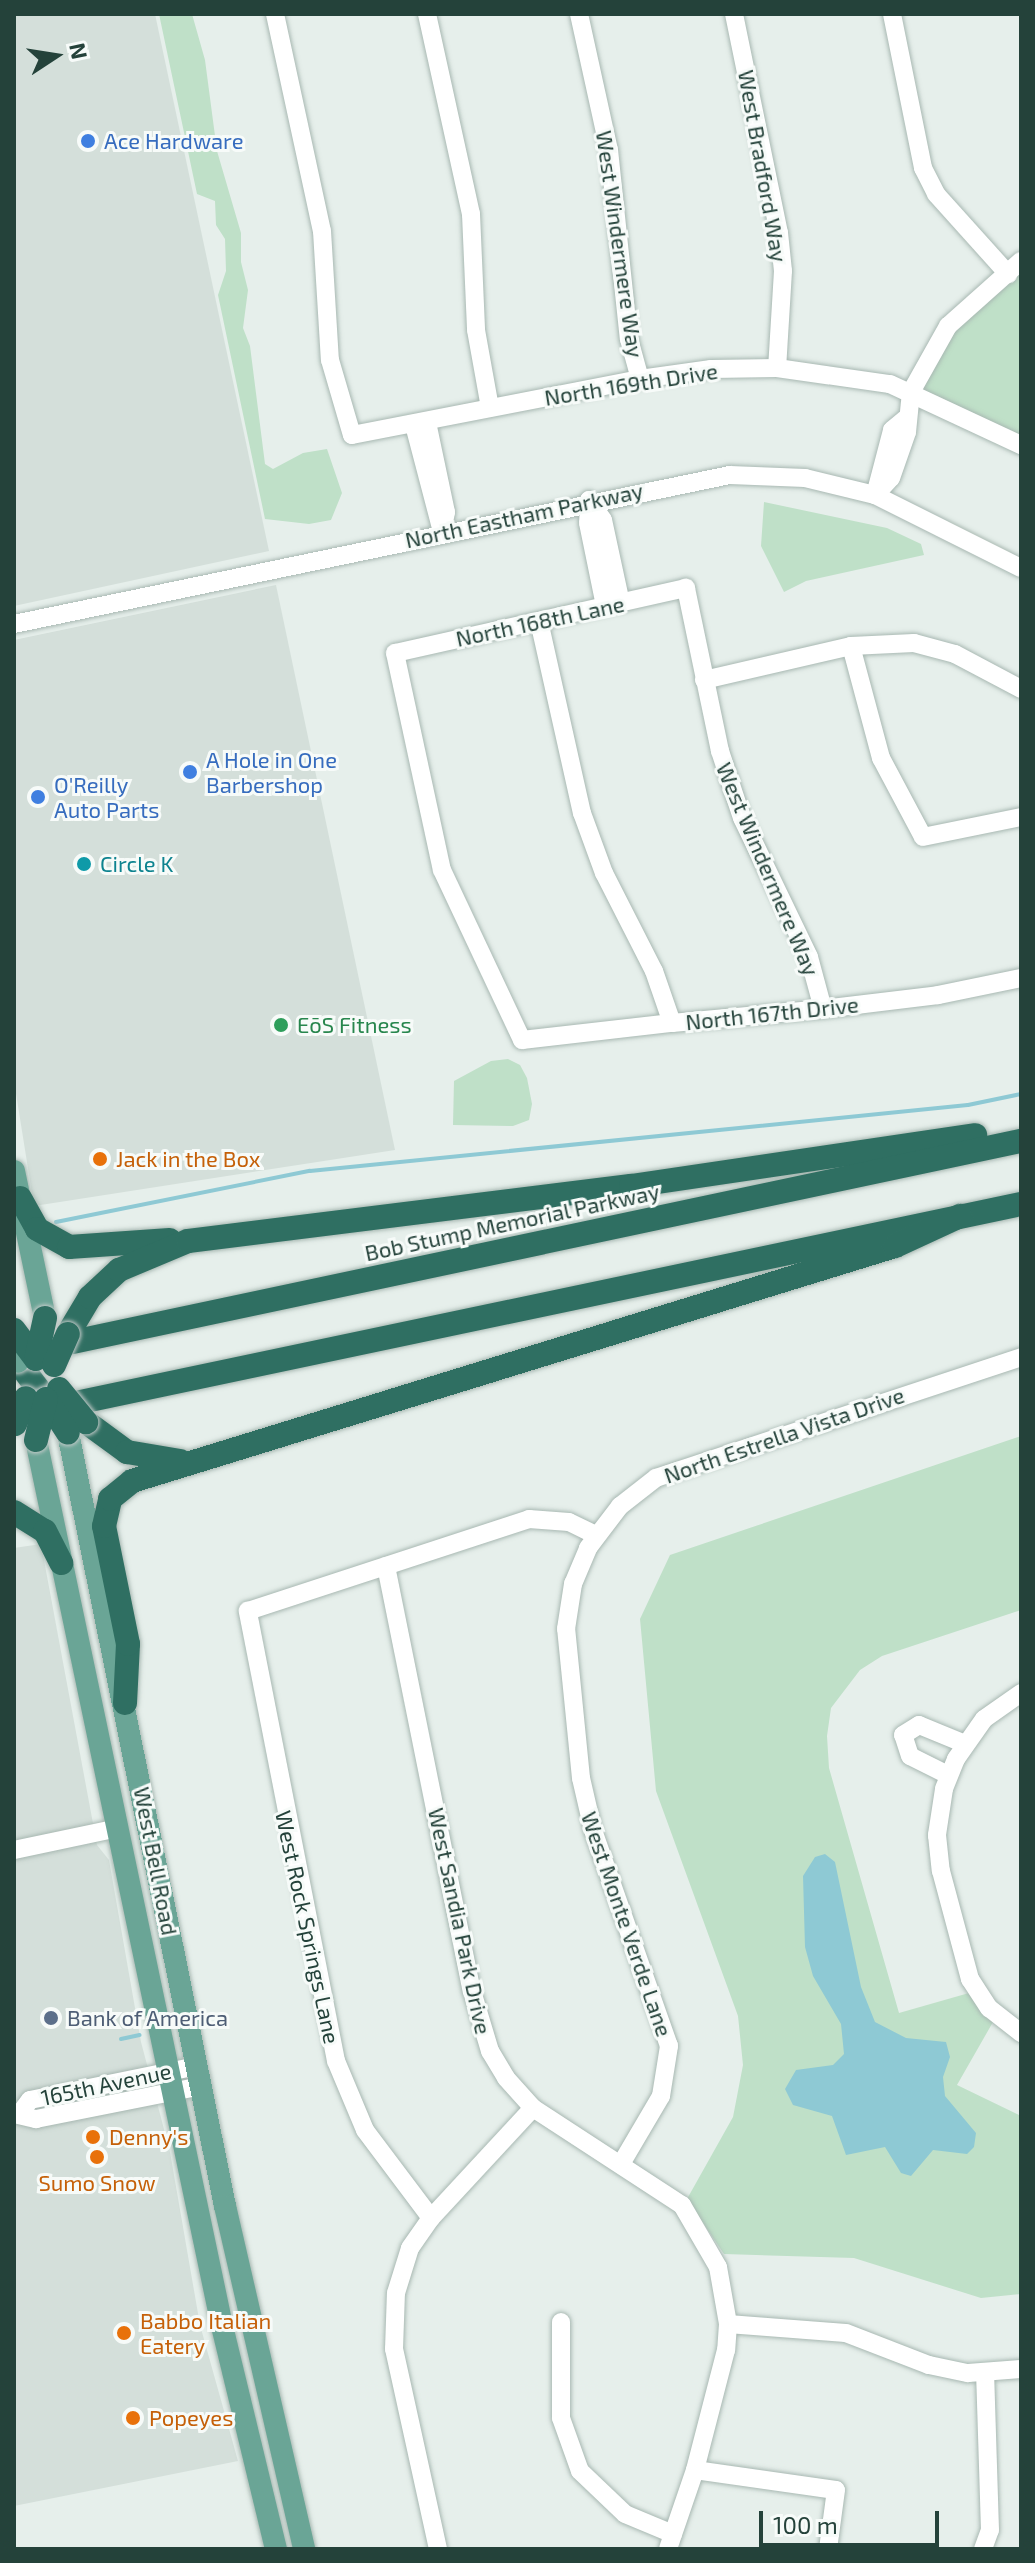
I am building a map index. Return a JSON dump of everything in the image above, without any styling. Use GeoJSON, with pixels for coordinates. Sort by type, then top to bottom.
{"type":"FeatureCollection","features":[{"type":"Feature","properties":{"kind":"highway"},"geometry":{"type":"LineString","coordinates":[[20,1198],[37,1229],[69,1247],[158,1238],[188,1241],[631,1186],[1021,1127]]}},
{"type":"Feature","properties":{"kind":"highway","name":"Bob Stump Memorial Parkway"},"geometry":{"type":"LineString","coordinates":[[31,1375],[1021,1141]]}},
{"type":"Feature","properties":{"kind":"highway"},"geometry":{"type":"LineString","coordinates":[[31,1375],[1021,1204]]}},
{"type":"Feature","properties":{"kind":"highway"},"geometry":{"type":"LineString","coordinates":[[125,1703],[128,1644],[105,1511],[110,1499],[132,1481],[194,1459],[895,1246],[960,1216]]}},
{"type":"Feature","properties":{"kind":"highway"},"geometry":{"type":"LineString","coordinates":[[36,1440],[31,1375],[82,1310],[119,1270],[188,1241]]}},
{"type":"Feature","properties":{"kind":"highway"},"geometry":{"type":"LineString","coordinates":[[14,1426],[45,1318]]}},
{"type":"Feature","properties":{"kind":"highway"},"geometry":{"type":"LineString","coordinates":[[14,1330],[31,1375],[68,1433]]}},
{"type":"Feature","properties":{"kind":"highway"},"geometry":{"type":"LineString","coordinates":[[31,1375],[93,1428],[142,1457],[194,1459]]}},
{"type":"Feature","properties":{"kind":"highway"},"geometry":{"type":"LineString","coordinates":[[14,1512],[45,1531],[61,1563]]}},
{"type":"Feature","properties":{"kind":"main road"},"geometry":{"type":"LineString","coordinates":[[14,1171],[45,1318]]}},
{"type":"Feature","properties":{"kind":"main road","name":"West Bell Road"},"geometry":{"type":"LineString","coordinates":[[68,1433],[199,2076],[304,2549]]}},
{"type":"Feature","properties":{"kind":"main road","name":"West Bell Road"},"geometry":{"type":"LineString","coordinates":[[36,1440],[171,2081],[276,2549]]}},
{"type":"Feature","properties":{"kind":"main road"},"geometry":{"type":"LineString","coordinates":[[254,2454],[282,2446]]}},
{"type":"Feature","properties":{"kind":"street","name":"North 169th Drive"},"geometry":{"type":"LineString","coordinates":[[275,14],[322,231],[330,360],[352,435],[640,379],[711,369],[777,368],[834,373],[911,392]]}},
{"type":"Feature","properties":{"kind":"street"},"geometry":{"type":"LineString","coordinates":[[427,14],[471,214],[476,330],[490,408]]}},
{"type":"Feature","properties":{"kind":"street","name":"West Windermere Way"},"geometry":{"type":"LineString","coordinates":[[579,14],[609,150],[629,339],[640,379]]}},
{"type":"Feature","properties":{"kind":"street","name":"West Bradford Way"},"geometry":{"type":"LineString","coordinates":[[734,14],[779,233],[783,271],[777,368]]}},
{"type":"Feature","properties":{"kind":"street"},"geometry":{"type":"LineString","coordinates":[[875,495],[892,430],[905,419],[911,392],[948,326],[1015,268],[943,203],[923,168],[892,14]]}},
{"type":"Feature","properties":{"kind":"street"},"geometry":{"type":"LineString","coordinates":[[911,392],[1021,445]]}},
{"type":"Feature","properties":{"kind":"street"},"geometry":{"type":"LineString","coordinates":[[421,424],[446,512],[442,532]]}},
{"type":"Feature","properties":{"kind":"street","name":"North Eastham Parkway"},"geometry":{"type":"LineString","coordinates":[[14,624],[589,500],[704,478],[749,474],[805,478],[875,495],[1021,568]]}},
{"type":"Feature","properties":{"kind":"street"},"geometry":{"type":"LineString","coordinates":[[589,500],[603,520],[613,604]]}},
{"type":"Feature","properties":{"kind":"street","name":"West Windermere Way"},"geometry":{"type":"LineString","coordinates":[[686,588],[704,680],[742,818],[784,896],[823,1009]]}},
{"type":"Feature","properties":{"kind":"street","name":"North 168th Lane"},"geometry":{"type":"LineString","coordinates":[[522,1040],[442,870],[395,653],[686,588]]}},
{"type":"Feature","properties":{"kind":"street"},"geometry":{"type":"LineString","coordinates":[[539,621],[582,813],[604,873],[654,971],[672,1023]]}},
{"type":"Feature","properties":{"kind":"street"},"geometry":{"type":"LineString","coordinates":[[704,680],[851,646],[914,643],[955,654],[1021,689]]}},
{"type":"Feature","properties":{"kind":"street"},"geometry":{"type":"LineString","coordinates":[[851,646],[881,758],[923,837],[1021,817]]}},
{"type":"Feature","properties":{"kind":"street","name":"North 167th Drive"},"geometry":{"type":"LineString","coordinates":[[522,1040],[938,995],[1021,978]]}},
{"type":"Feature","properties":{"kind":"street","name":"North Estrella Vista Drive"},"geometry":{"type":"LineString","coordinates":[[596,1535],[638,1489],[656,1478],[1021,1357]]}},
{"type":"Feature","properties":{"kind":"street"},"geometry":{"type":"LineString","coordinates":[[386,1566],[529,1519],[569,1522],[596,1535]]}},
{"type":"Feature","properties":{"kind":"street","name":"West Monte Verde Lane"},"geometry":{"type":"LineString","coordinates":[[596,1535],[573,1584],[566,1629],[581,1778],[593,1830],[669,2046],[661,2096],[621,2164]]}},
{"type":"Feature","properties":{"kind":"street","name":"West Rock Springs Lane"},"geometry":{"type":"LineString","coordinates":[[386,1566],[248,1611],[336,2061],[365,2130],[431,2218]]}},
{"type":"Feature","properties":{"kind":"street","name":"West Sandia Park Drive"},"geometry":{"type":"LineString","coordinates":[[386,1566],[479,2022],[506,2078],[533,2108],[621,2164],[692,2217],[718,2267],[728,2324],[695,2470],[671,2541]]}},
{"type":"Feature","properties":{"kind":"street"},"geometry":{"type":"LineString","coordinates":[[1021,1693],[984,1719],[965,1744],[946,1782],[938,1856],[970,1979],[989,2008],[1021,2033]]}},
{"type":"Feature","properties":{"kind":"street"},"geometry":{"type":"LineString","coordinates":[[946,1782],[910,1756],[903,1735],[919,1725],[965,1744]]}},
{"type":"Feature","properties":{"kind":"street"},"geometry":{"type":"LineString","coordinates":[[14,1850],[118,1828]]}},
{"type":"Feature","properties":{"kind":"street","name":"165th Avenue"},"geometry":{"type":"LineString","coordinates":[[18,2113],[30,2100],[199,2076]]}},
{"type":"Feature","properties":{"kind":"street"},"geometry":{"type":"LineString","coordinates":[[438,2549],[400,2378],[393,2319],[402,2267],[431,2218],[533,2108]]}},
{"type":"Feature","properties":{"kind":"street"},"geometry":{"type":"LineString","coordinates":[[561,2322],[561,2418],[580,2471],[625,2514],[671,2541]]}},
{"type":"Feature","properties":{"kind":"street"},"geometry":{"type":"LineString","coordinates":[[728,2324],[846,2333],[929,2365],[985,2373],[1021,2369]]}},
{"type":"Feature","properties":{"kind":"street"},"geometry":{"type":"LineString","coordinates":[[983,2549],[990,2530],[985,2373]]}},
{"type":"Feature","properties":{"kind":"street"},"geometry":{"type":"LineString","coordinates":[[695,2470],[836,2490],[828,2549]]}},
{"type":"Feature","properties":{"kind":"shaded area"},"geometry":{"type":"Polygon","coordinates":[[[14,14],[155,14],[269,551],[14,606],[14,14]]]}},
{"type":"Feature","properties":{"kind":"shaded area"},"geometry":{"type":"Polygon","coordinates":[[[276,585],[395,1150],[34,1206],[14,1081],[14,640],[276,585]]]}},
{"type":"Feature","properties":{"kind":"shaded area"},"geometry":{"type":"Polygon","coordinates":[[[41,1544],[97,1845],[109,1860],[141,2042],[170,2152],[200,2325],[238,2461],[14,2506],[14,1548],[41,1544]]]}},
{"type":"Feature","properties":{"kind":"green space"},"geometry":{"type":"Polygon","coordinates":[[[159,14],[192,14],[205,60],[217,151],[241,233],[241,262],[248,290],[243,328],[250,346],[265,464],[273,469],[303,453],[327,449],[342,493],[331,520],[309,524],[265,519],[218,295],[226,271],[225,239],[216,225],[215,201],[197,194],[159,14]]]}},
{"type":"Feature","properties":{"kind":"green space"},"geometry":{"type":"Polygon","coordinates":[[[1021,266],[1021,436],[922,389],[954,330],[1021,266]]]}},
{"type":"Feature","properties":{"kind":"green space"},"geometry":{"type":"Polygon","coordinates":[[[764,502],[887,528],[921,544],[924,555],[806,581],[784,592],[761,546],[764,502]]]}},
{"type":"Feature","properties":{"kind":"green space"},"geometry":{"type":"Polygon","coordinates":[[[508,1059],[520,1065],[527,1078],[532,1104],[529,1120],[513,1126],[453,1125],[454,1081],[491,1061],[508,1059]]]}},
{"type":"Feature","properties":{"kind":"green space"},"geometry":{"type":"Polygon","coordinates":[[[1021,1436],[1021,1610],[882,1656],[860,1670],[831,1708],[827,1736],[829,1768],[899,2013],[969,1993],[993,2022],[957,2085],[1021,2116],[1021,2294],[981,2298],[854,2258],[724,2254],[687,2199],[733,2117],[743,2065],[738,2016],[656,1791],[640,1619],[670,1555],[1021,1436]]]}},
{"type":"Feature","properties":{"kind":"water"},"geometry":{"type":"Polygon","coordinates":[[[825,1854],[835,1862],[861,1987],[875,2022],[906,2038],[946,2042],[950,2057],[943,2077],[945,2096],[976,2133],[974,2147],[967,2154],[933,2150],[911,2176],[901,2173],[885,2147],[846,2155],[832,2116],[793,2105],[785,2089],[796,2070],[833,2065],[844,2054],[841,2024],[813,1976],[805,1947],[803,1876],[815,1857],[825,1854]]]}},
{"type":"Feature","properties":{"kind":"waterway"},"geometry":{"type":"LineString","coordinates":[[56,1222],[310,1171],[968,1105],[1021,1094]]}},
{"type":"Feature","properties":{"kind":"waterway"},"geometry":{"type":"LineString","coordinates":[[121,2039],[140,2035]]}},
{"type":"Feature","properties":{"kind":"place","name":"Ace Hardware"},"geometry":{"type":"Point","coordinates":[88,141]}},
{"type":"Feature","properties":{"kind":"place","name":"A Hole in One Barbershop"},"geometry":{"type":"Point","coordinates":[190,772]}},
{"type":"Feature","properties":{"kind":"place","name":"O'Reilly Auto Parts"},"geometry":{"type":"Point","coordinates":[38,797]}},
{"type":"Feature","properties":{"kind":"place","name":"Circle K"},"geometry":{"type":"Point","coordinates":[84,864]}},
{"type":"Feature","properties":{"kind":"place","name":"EōS Fitness"},"geometry":{"type":"Point","coordinates":[281,1025]}},
{"type":"Feature","properties":{"kind":"place","name":"Jack in the Box"},"geometry":{"type":"Point","coordinates":[100,1159]}},
{"type":"Feature","properties":{"kind":"place","name":"Bank of America"},"geometry":{"type":"Point","coordinates":[51,2018]}},
{"type":"Feature","properties":{"kind":"place","name":"Denny's"},"geometry":{"type":"Point","coordinates":[93,2137]}},
{"type":"Feature","properties":{"kind":"place","name":"Sumo Snow"},"geometry":{"type":"Point","coordinates":[97,2157]}},
{"type":"Feature","properties":{"kind":"place","name":"Babbo Italian Eatery"},"geometry":{"type":"Point","coordinates":[124,2333]}},
{"type":"Feature","properties":{"kind":"place","name":"Popeyes"},"geometry":{"type":"Point","coordinates":[133,2418]}}]}
